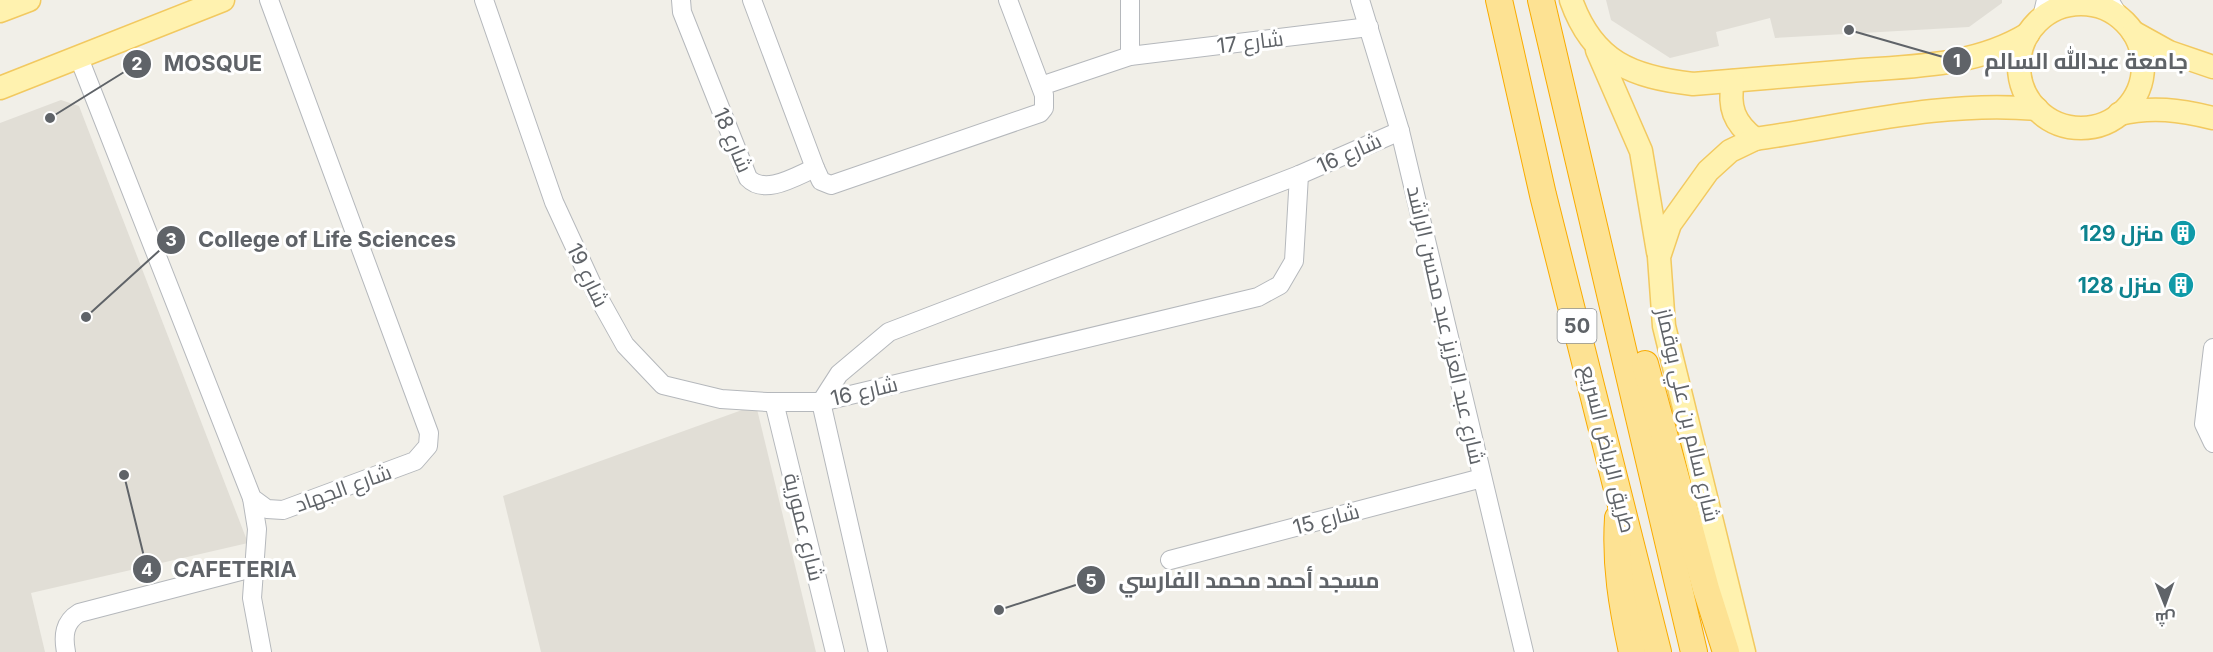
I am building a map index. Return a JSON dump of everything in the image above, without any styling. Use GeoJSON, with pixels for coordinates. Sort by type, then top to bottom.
{"type":"FeatureCollection","features":[{"type":"Feature","properties":{"kind":"highway","name":"طريق الرياض السريع"},"geometry":{"type":"LineString","coordinates":[[1499,0],[1543,195],[1658,652]]}},
{"type":"Feature","properties":{"kind":"highway","name":"طريق الرياض السريع"},"geometry":{"type":"LineString","coordinates":[[1541,0],[1573,140],[1600,243],[1694,652]]}},
{"type":"Feature","properties":{"kind":"highway"},"geometry":{"type":"LineString","coordinates":[[1600,243],[1620,277],[1631,307],[1700,566],[1726,652]]}},
{"type":"Feature","properties":{"kind":"highway"},"geometry":{"type":"LineString","coordinates":[[1620,494],[1616,557],[1619,592],[1632,652]]}},
{"type":"Feature","properties":{"kind":"main road"},"geometry":{"type":"LineString","coordinates":[[0,11],[29,0]]}},
{"type":"Feature","properties":{"kind":"main road"},"geometry":{"type":"LineString","coordinates":[[0,88],[223,0]]}},
{"type":"Feature","properties":{"kind":"main road"},"geometry":{"type":"LineString","coordinates":[[1486,0],[1543,195]]}},
{"type":"Feature","properties":{"kind":"main road"},"geometry":{"type":"LineString","coordinates":[[1571,0],[1595,46],[1641,151],[1659,257]]}},
{"type":"Feature","properties":{"kind":"main road"},"geometry":{"type":"LineString","coordinates":[[1595,46],[1626,69],[1658,80],[1693,84],[1930,65],[1982,55],[2012,44],[2039,17],[2061,8],[2081,4],[2108,10],[2169,52],[2213,67]]}},
{"type":"Feature","properties":{"kind":"main road"},"geometry":{"type":"LineString","coordinates":[[2039,17],[2021,53],[2019,73],[2023,86],[2037,109],[2056,122],[2074,127],[2094,126],[2119,114],[2142,108],[2164,109],[2213,118]]}},
{"type":"Feature","properties":{"kind":"main road"},"geometry":{"type":"LineString","coordinates":[[2119,114],[2134,97],[2142,76],[2142,53],[2121,17]]}},
{"type":"Feature","properties":{"kind":"main road"},"geometry":{"type":"LineString","coordinates":[[1733,81],[1730,98],[1733,114],[1742,129],[1755,139]]}},
{"type":"Feature","properties":{"kind":"main road","name":"شارع سالم بن علي بوقماز"},"geometry":{"type":"LineString","coordinates":[[1744,652],[1664,326],[1659,257],[1670,224],[1708,171],[1730,151],[1755,139],[1953,109],[2012,107],[2037,109]]}},
{"type":"Feature","properties":{"kind":"street","name":"شارع الجهاد"},"geometry":{"type":"LineString","coordinates":[[252,498],[267,509],[283,510],[407,465],[420,457],[429,441],[427,427],[269,0]]}},
{"type":"Feature","properties":{"kind":"street","name":"شارع 19"},"geometry":{"type":"LineString","coordinates":[[484,0],[554,202],[596,293],[625,345],[663,385],[721,399],[821,402]]}},
{"type":"Feature","properties":{"kind":"street","name":"شارع 18"},"geometry":{"type":"LineString","coordinates":[[681,0],[682,12],[748,178],[757,184],[771,185],[815,168]]}},
{"type":"Feature","properties":{"kind":"street"},"geometry":{"type":"LineString","coordinates":[[752,0],[815,168],[823,183],[834,185],[1034,116],[1044,108],[1046,101],[1008,0]]}},
{"type":"Feature","properties":{"kind":"street"},"geometry":{"type":"LineString","coordinates":[[1130,0],[1130,56]]}},
{"type":"Feature","properties":{"kind":"street","name":"شارع عبد العزيز عبد محسن الراشد"},"geometry":{"type":"LineString","coordinates":[[1360,0],[1400,131],[1524,652]]}},
{"type":"Feature","properties":{"kind":"street","name":"شارع 17"},"geometry":{"type":"LineString","coordinates":[[1041,86],[1130,56],[1369,27]]}},
{"type":"Feature","properties":{"kind":"street"},"geometry":{"type":"LineString","coordinates":[[79,58],[252,498],[257,529],[252,568],[252,598],[262,652]]}},
{"type":"Feature","properties":{"kind":"street","name":"شارع 16"},"geometry":{"type":"LineString","coordinates":[[821,402],[839,374],[889,332],[1299,175],[1400,131]]}},
{"type":"Feature","properties":{"kind":"street","name":"شارع 16"},"geometry":{"type":"LineString","coordinates":[[821,402],[1258,297],[1280,285],[1294,261],[1299,175]]}},
{"type":"Feature","properties":{"kind":"street"},"geometry":{"type":"LineString","coordinates":[[2213,348],[2204,424],[2213,443]]}},
{"type":"Feature","properties":{"kind":"street","name":"شارع عمورية"},"geometry":{"type":"LineString","coordinates":[[774,402],[835,652]]}},
{"type":"Feature","properties":{"kind":"street","name":"شارع عمورية"},"geometry":{"type":"LineString","coordinates":[[821,402],[878,652]]}},
{"type":"Feature","properties":{"kind":"street","name":"شارع 15"},"geometry":{"type":"LineString","coordinates":[[1170,560],[1482,478]]}},
{"type":"Feature","properties":{"kind":"street"},"geometry":{"type":"LineString","coordinates":[[66,652],[67,624],[79,613],[252,568]]}},
{"type":"Feature","properties":{"kind":"shaded area"},"geometry":{"type":"Polygon","coordinates":[[[1606,0],[2002,0],[2002,3],[1969,27],[1775,38],[1770,18],[1716,32],[1719,46],[1670,58],[1611,20],[1606,0]]]}},
{"type":"Feature","properties":{"kind":"shaded area"},"geometry":{"type":"Polygon","coordinates":[[[61,100],[79,106],[248,543],[31,593],[45,652],[0,652],[0,123],[61,100]]]}},
{"type":"Feature","properties":{"kind":"shaded area"},"geometry":{"type":"Polygon","coordinates":[[[756,405],[816,652],[541,652],[503,496],[756,405]]]}},
{"type":"Feature","properties":{"kind":"place","name":"جامعة عبدالله السالم"},"geometry":{"type":"Point","coordinates":[1849,30]}},
{"type":"Feature","properties":{"kind":"place","name":"MOSQUE"},"geometry":{"type":"Point","coordinates":[50,118]}},
{"type":"Feature","properties":{"kind":"place","name":"منزل 129"},"geometry":{"type":"Point","coordinates":[2183,233]}},
{"type":"Feature","properties":{"kind":"place","name":"منزل 128"},"geometry":{"type":"Point","coordinates":[2181,285]}},
{"type":"Feature","properties":{"kind":"place","name":"College of Life Sciences"},"geometry":{"type":"Point","coordinates":[86,317]}},
{"type":"Feature","properties":{"kind":"place","name":"CAFETERIA"},"geometry":{"type":"Point","coordinates":[124,475]}},
{"type":"Feature","properties":{"kind":"place","name":"مسجد أحمد محمد الفارسي"},"geometry":{"type":"Point","coordinates":[999,610]}}]}
